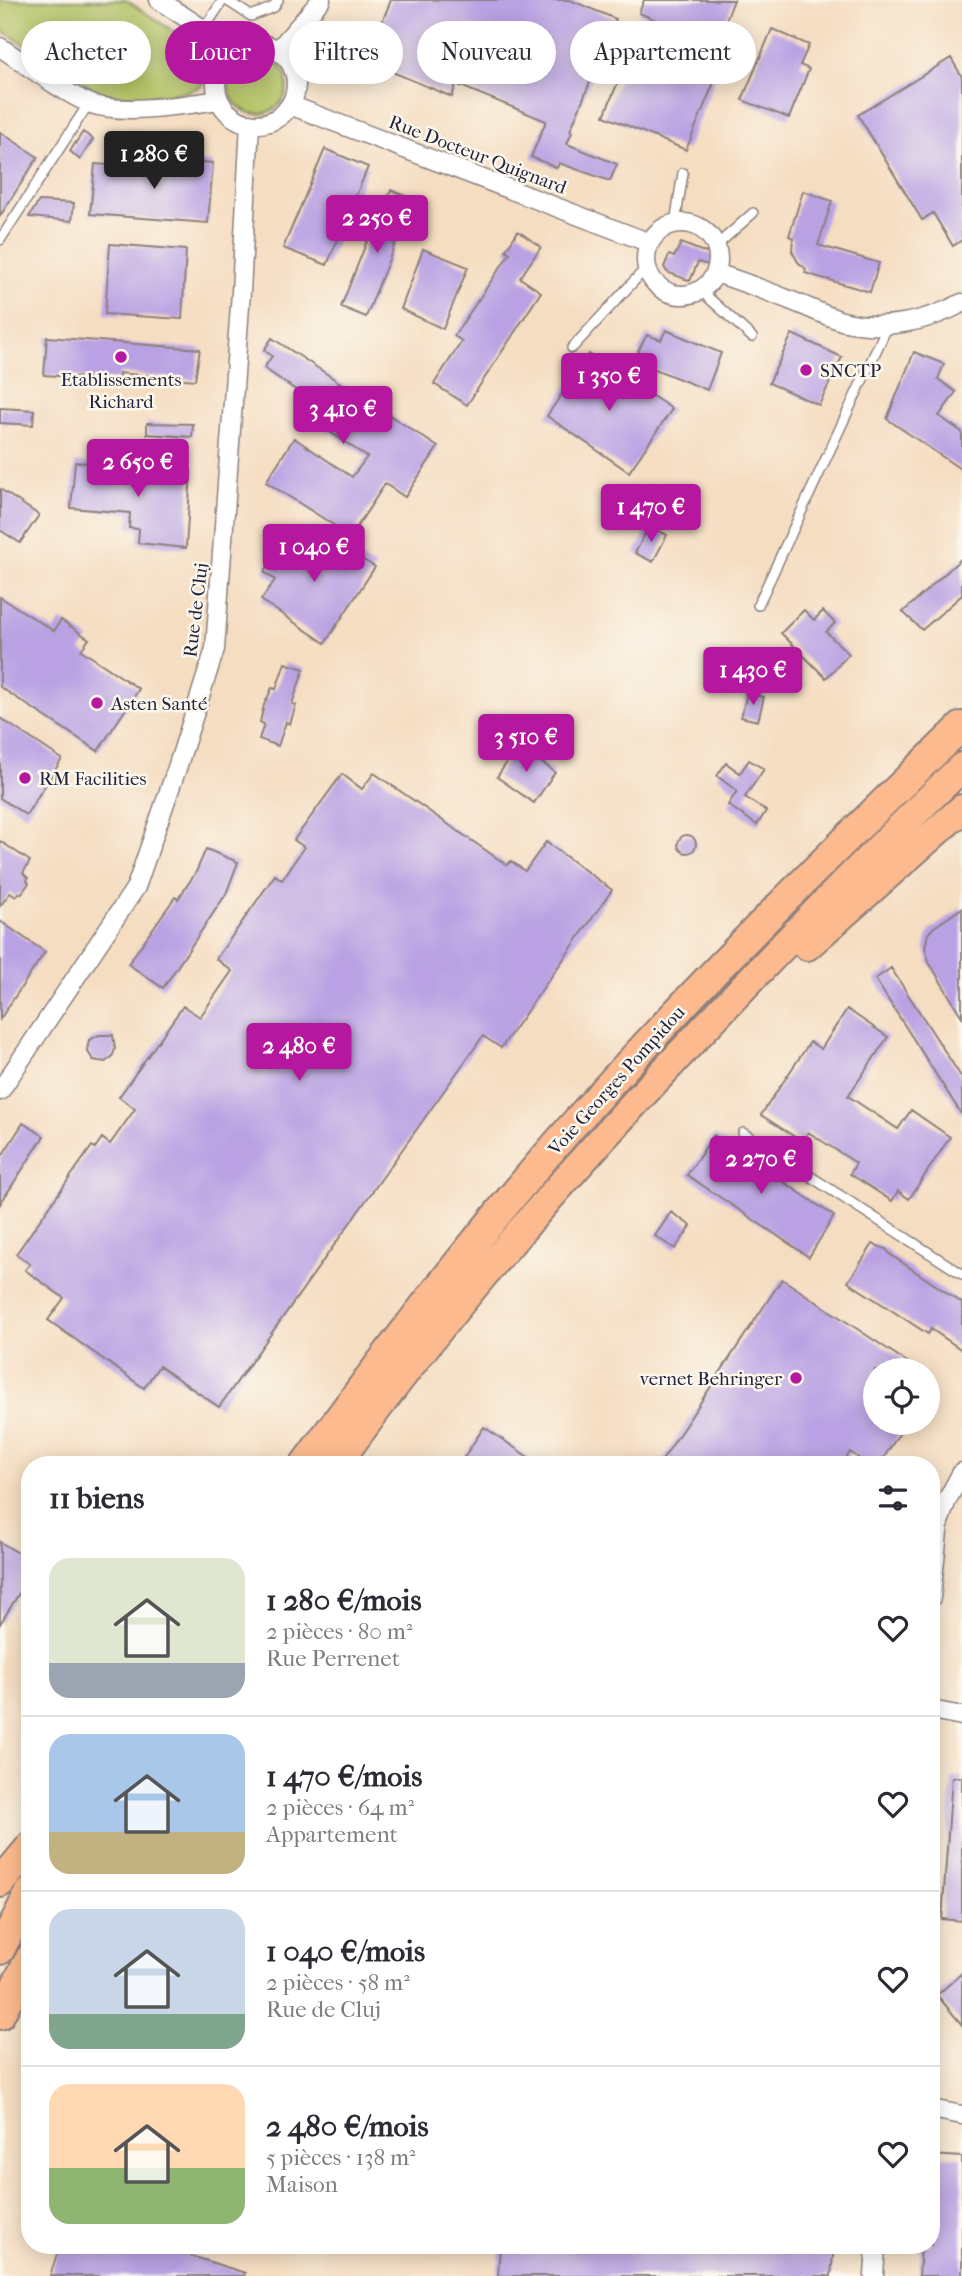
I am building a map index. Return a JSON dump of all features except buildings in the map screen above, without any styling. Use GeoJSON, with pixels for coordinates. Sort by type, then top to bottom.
{"type":"FeatureCollection","features":[{"type":"Feature","properties":{"kind":"highway"},"geometry":{"type":"LineString","coordinates":[[793,891],[852,817],[962,704]]}},
{"type":"Feature","properties":{"kind":"highway","name":"Voie Georges Pompidou"},"geometry":{"type":"LineString","coordinates":[[311,1456],[435,1293],[597,1097],[793,891],[962,726]]}},
{"type":"Feature","properties":{"kind":"highway","name":"Voie Georges Pompidou"},"geometry":{"type":"LineString","coordinates":[[343,1456],[507,1246],[579,1163],[854,872],[962,767]]}},
{"type":"Feature","properties":{"kind":"highway"},"geometry":{"type":"LineString","coordinates":[[655,1080],[701,1049],[836,919],[962,809]]}},
{"type":"Feature","properties":{"kind":"highway"},"geometry":{"type":"LineString","coordinates":[[0,1882],[21,1858]]}},
{"type":"Feature","properties":{"kind":"highway"},"geometry":{"type":"LineString","coordinates":[[0,1950],[21,1909]]}},
{"type":"Feature","properties":{"kind":"highway"},"geometry":{"type":"LineString","coordinates":[[0,2015],[21,1975]]}},
{"type":"Feature","properties":{"kind":"street"},"geometry":{"type":"LineString","coordinates":[[159,0],[192,21]]}},
{"type":"Feature","properties":{"kind":"street"},"geometry":{"type":"LineString","coordinates":[[278,50],[321,0]]}},
{"type":"Feature","properties":{"kind":"street"},"geometry":{"type":"LineString","coordinates":[[0,47],[89,103],[105,108],[124,109],[219,100]]}},
{"type":"Feature","properties":{"kind":"street"},"geometry":{"type":"LineString","coordinates":[[217,84],[219,100],[233,117],[250,123],[270,122],[282,115],[295,93],[296,81],[287,58],[275,49]]}},
{"type":"Feature","properties":{"kind":"street","name":"Rue Docteur Quignard"},"geometry":{"type":"LineString","coordinates":[[290,105],[650,243]]}},
{"type":"Feature","properties":{"kind":"street","name":"Rue de Cluj"},"geometry":{"type":"LineString","coordinates":[[0,1091],[135,887],[215,649],[241,292],[250,123]]}},
{"type":"Feature","properties":{"kind":"street"},"geometry":{"type":"LineString","coordinates":[[675,223],[695,225],[711,237],[718,256],[716,273],[709,283],[700,290],[678,295],[668,292],[651,277],[646,254],[656,234],[675,223]]}},
{"type":"Feature","properties":{"kind":"street"},"geometry":{"type":"LineString","coordinates":[[716,273],[842,321],[888,325],[943,313],[962,303]]}},
{"type":"Feature","properties":{"kind":"street"},"geometry":{"type":"LineString","coordinates":[[940,1519],[962,1472]]}},
{"type":"Feature","properties":{"kind":"street"},"geometry":{"type":"LineString","coordinates":[[940,1712],[962,1716]]}},
{"type":"Feature","properties":{"kind":"street"},"geometry":{"type":"LineString","coordinates":[[940,2111],[962,2115]]}},
{"type":"Feature","properties":{"kind":"street"},"geometry":{"type":"LineString","coordinates":[[874,2276],[875,2254]]}},
{"type":"Feature","properties":{"kind":"lane"},"geometry":{"type":"LineString","coordinates":[[210,21],[225,0],[251,16],[274,7],[278,0]]}},
{"type":"Feature","properties":{"kind":"lane"},"geometry":{"type":"LineString","coordinates":[[0,240],[89,103]]}},
{"type":"Feature","properties":{"kind":"lane"},"geometry":{"type":"LineString","coordinates":[[675,223],[683,173]]}},
{"type":"Feature","properties":{"kind":"lane"},"geometry":{"type":"LineString","coordinates":[[716,246],[753,213]]}},
{"type":"Feature","properties":{"kind":"lane"},"geometry":{"type":"LineString","coordinates":[[572,348],[647,267]]}},
{"type":"Feature","properties":{"kind":"lane"},"geometry":{"type":"LineString","coordinates":[[700,290],[752,337]]}},
{"type":"Feature","properties":{"kind":"lane"},"geometry":{"type":"LineString","coordinates":[[758,605],[888,325]]}},
{"type":"Feature","properties":{"kind":"lane"},"geometry":{"type":"LineString","coordinates":[[743,1133],[962,1274]]}},
{"type":"Feature","properties":{"kind":"green space"},"geometry":{"type":"Polygon","coordinates":[[[0,0],[126,0],[165,26],[165,84],[202,84],[180,93],[122,96],[100,93],[86,84],[151,84],[151,21],[21,21],[21,42],[0,29],[0,0]]]}},
{"type":"Feature","properties":{"kind":"green space"},"geometry":{"type":"Polygon","coordinates":[[[275,61],[283,69],[287,79],[287,91],[283,101],[274,110],[264,114],[252,114],[242,110],[233,101],[229,91],[229,84],[275,84],[275,61]]]}},
{"type":"Feature","properties":{"kind":"place","name":"Etablissements Richard"},"geometry":{"type":"Point","coordinates":[121,357]}},
{"type":"Feature","properties":{"kind":"place","name":"SNCTP"},"geometry":{"type":"Point","coordinates":[806,370]}},
{"type":"Feature","properties":{"kind":"place","name":"Asten Santé"},"geometry":{"type":"Point","coordinates":[97,703]}},
{"type":"Feature","properties":{"kind":"place","name":"RM Facilities"},"geometry":{"type":"Point","coordinates":[25,778]}},
{"type":"Feature","properties":{"kind":"place","name":"vernet Behringer"},"geometry":{"type":"Point","coordinates":[796,1378]}}]}
